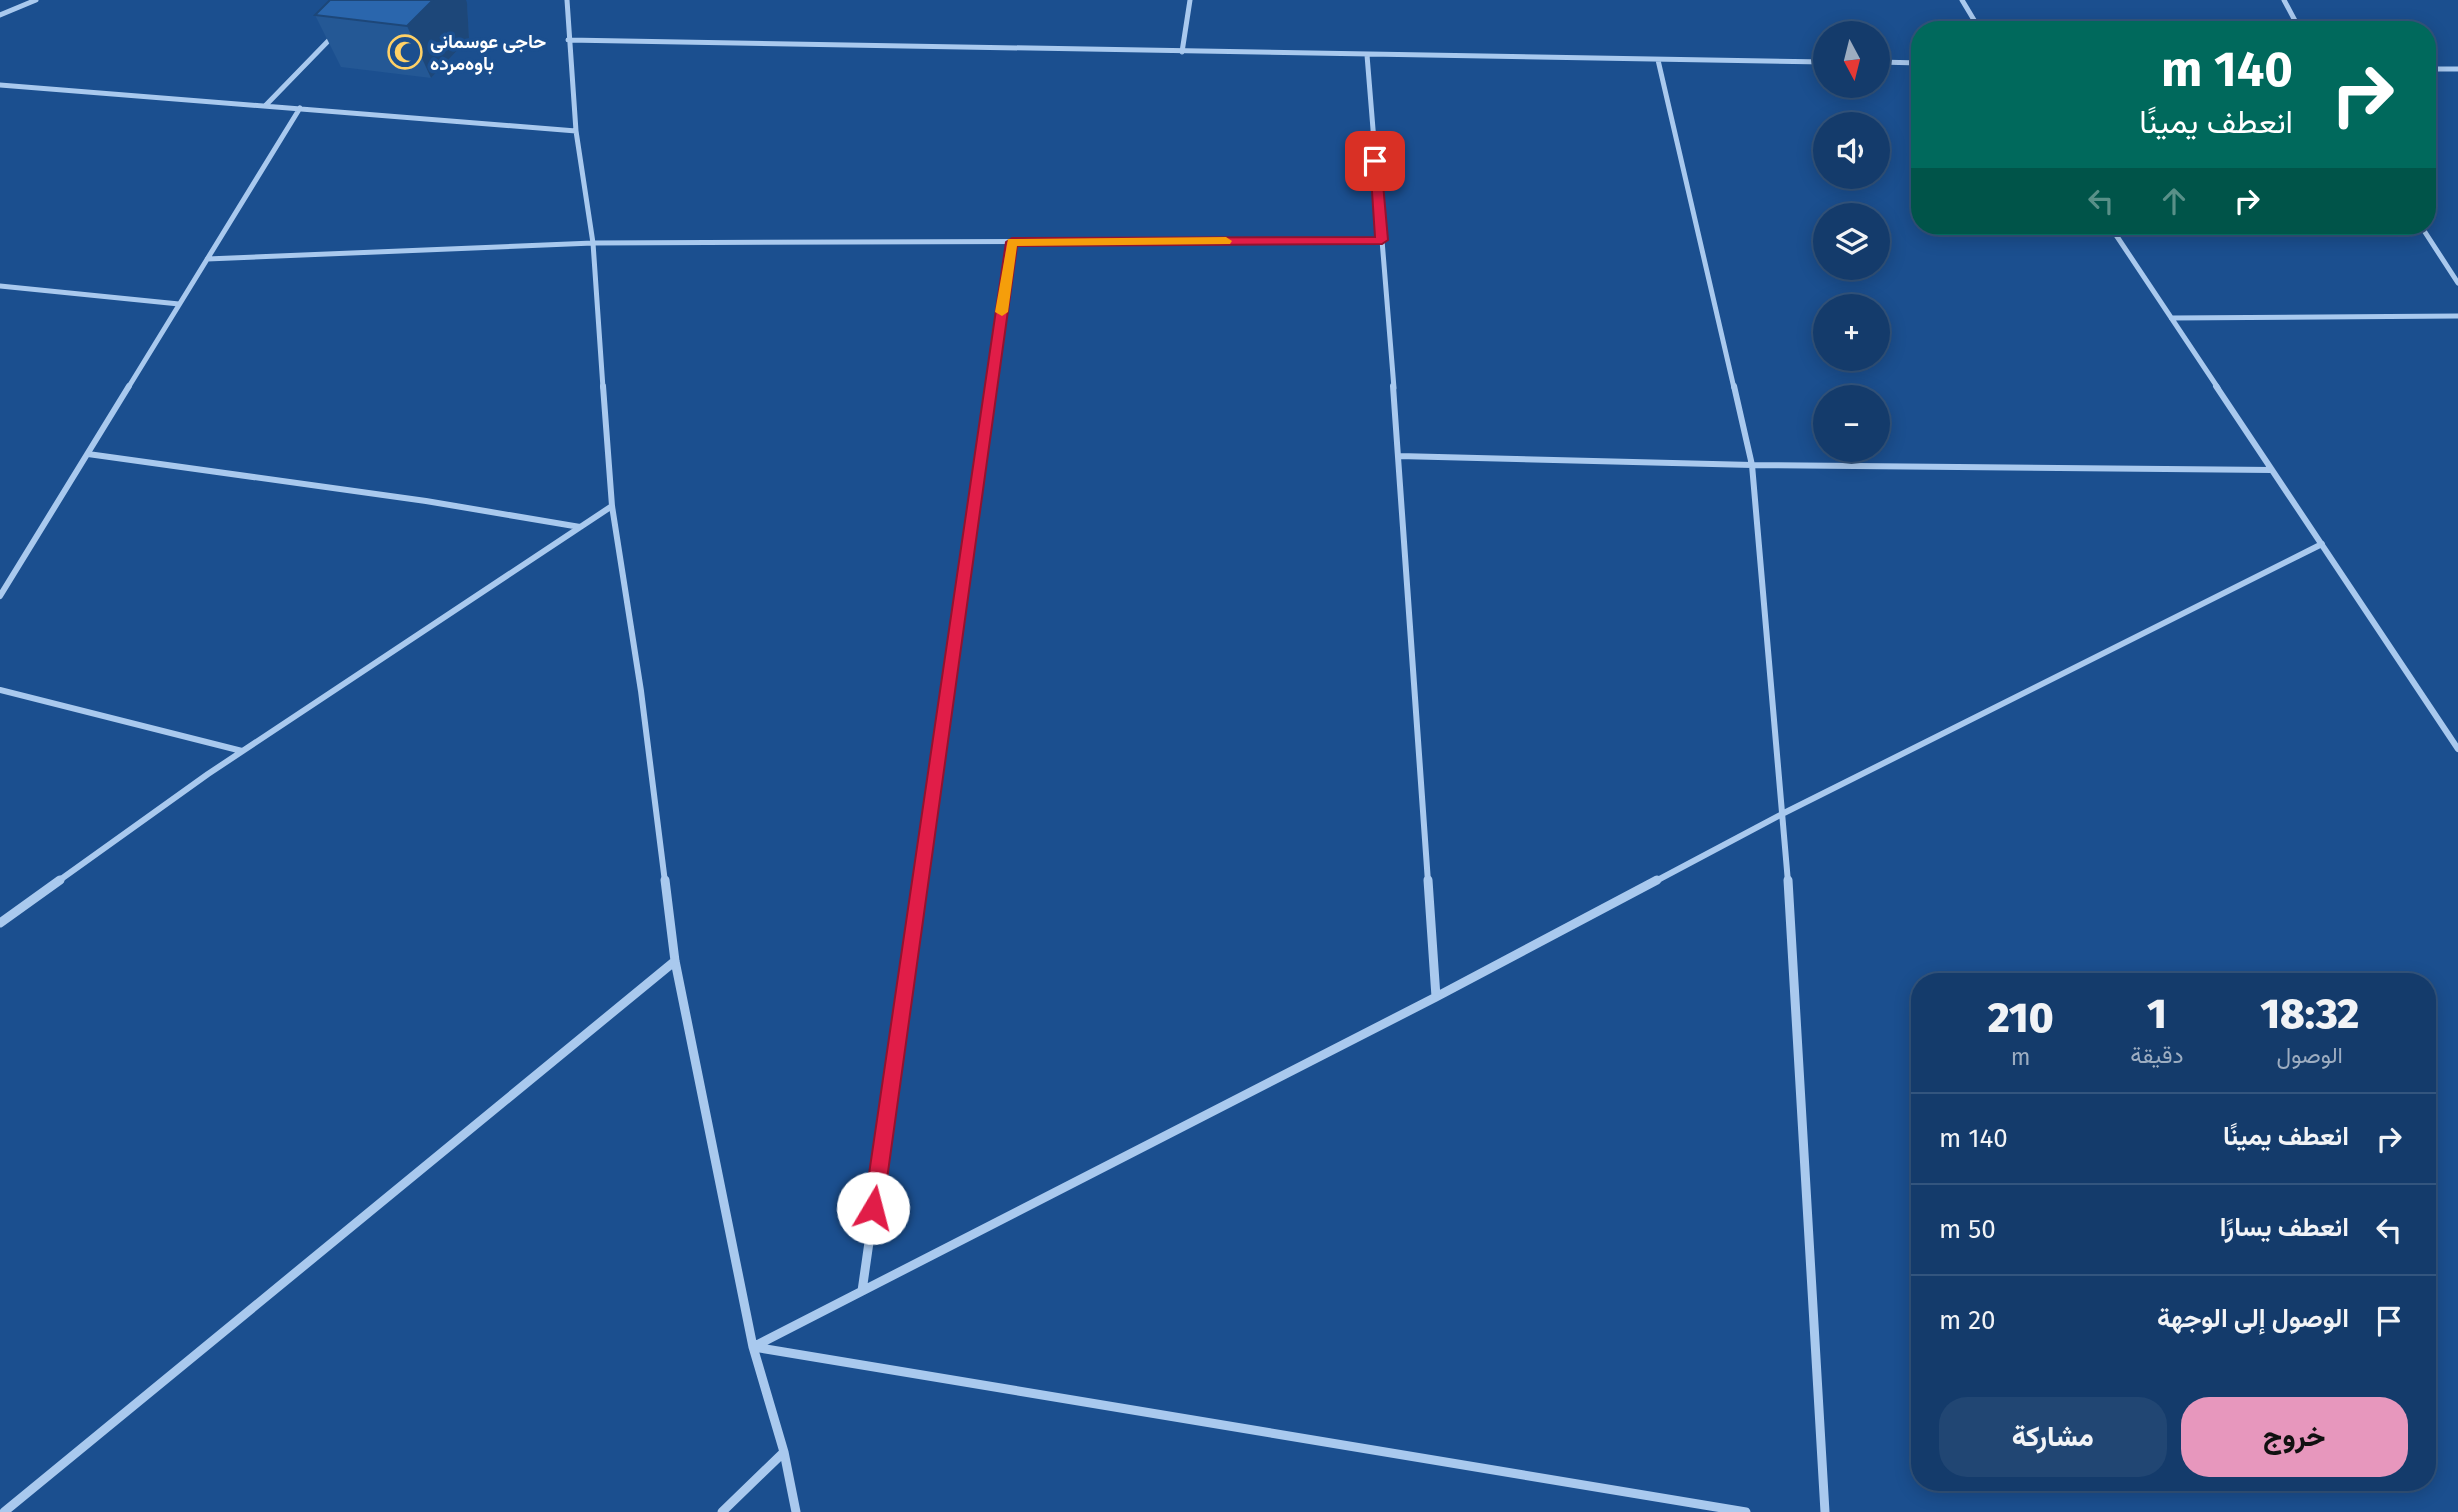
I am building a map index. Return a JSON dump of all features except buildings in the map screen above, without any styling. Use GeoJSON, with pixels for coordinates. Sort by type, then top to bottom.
{"type":"FeatureCollection","features":[{"type":"Feature","properties":{"kind":"street"},"geometry":{"type":"LineString","coordinates":[[0,15],[36,0]]}},
{"type":"Feature","properties":{"kind":"street"},"geometry":{"type":"LineString","coordinates":[[567,0],[576,131],[593,243],[612,506],[641,691],[675,961],[753,1346],[784,1452],[796,1512]]}},
{"type":"Feature","properties":{"kind":"street"},"geometry":{"type":"LineString","coordinates":[[1182,52],[1190,0]]}},
{"type":"Feature","properties":{"kind":"street"},"geometry":{"type":"LineString","coordinates":[[1962,0],[1975,21]]}},
{"type":"Feature","properties":{"kind":"street"},"geometry":{"type":"LineString","coordinates":[[2284,0],[2295,21]]}},
{"type":"Feature","properties":{"kind":"street"},"geometry":{"type":"LineString","coordinates":[[265,106],[340,29]]}},
{"type":"Feature","properties":{"kind":"street"},"geometry":{"type":"LineString","coordinates":[[568,40],[1813,62]]}},
{"type":"Feature","properties":{"kind":"street"},"geometry":{"type":"LineString","coordinates":[[1367,55],[1399,456],[1436,997]]}},
{"type":"Feature","properties":{"kind":"street"},"geometry":{"type":"LineString","coordinates":[[1658,60],[1752,465],[1784,813],[1825,1512]]}},
{"type":"Feature","properties":{"kind":"street"},"geometry":{"type":"LineString","coordinates":[[1890,62],[1911,63]]}},
{"type":"Feature","properties":{"kind":"street"},"geometry":{"type":"LineString","coordinates":[[2436,69],[2458,69]]}},
{"type":"Feature","properties":{"kind":"street"},"geometry":{"type":"LineString","coordinates":[[0,85],[576,131]]}},
{"type":"Feature","properties":{"kind":"street"},"geometry":{"type":"LineString","coordinates":[[0,596],[300,108]]}},
{"type":"Feature","properties":{"kind":"street"},"geometry":{"type":"LineString","coordinates":[[2115,235],[2458,749]]}},
{"type":"Feature","properties":{"kind":"street"},"geometry":{"type":"LineString","coordinates":[[2427,235],[2457,281]]}},
{"type":"Feature","properties":{"kind":"street"},"geometry":{"type":"LineString","coordinates":[[207,259],[593,243],[1382,240]]}},
{"type":"Feature","properties":{"kind":"street"},"geometry":{"type":"LineString","coordinates":[[862,1291],[1012,242]]}},
{"type":"Feature","properties":{"kind":"street"},"geometry":{"type":"LineString","coordinates":[[0,286],[179,304]]}},
{"type":"Feature","properties":{"kind":"street"},"geometry":{"type":"LineString","coordinates":[[2171,318],[2458,316]]}},
{"type":"Feature","properties":{"kind":"street"},"geometry":{"type":"LineString","coordinates":[[88,454],[426,501],[580,527]]}},
{"type":"Feature","properties":{"kind":"street"},"geometry":{"type":"LineString","coordinates":[[1399,456],[1752,465],[2272,470]]}},
{"type":"Feature","properties":{"kind":"street"},"geometry":{"type":"LineString","coordinates":[[0,923],[242,751],[612,506]]}},
{"type":"Feature","properties":{"kind":"street"},"geometry":{"type":"LineString","coordinates":[[753,1346],[1436,997],[1784,813],[2322,544]]}},
{"type":"Feature","properties":{"kind":"street"},"geometry":{"type":"LineString","coordinates":[[0,690],[242,751]]}},
{"type":"Feature","properties":{"kind":"street"},"geometry":{"type":"LineString","coordinates":[[4,1512],[675,961]]}},
{"type":"Feature","properties":{"kind":"street"},"geometry":{"type":"LineString","coordinates":[[753,1346],[1746,1512]]}},
{"type":"Feature","properties":{"kind":"street"},"geometry":{"type":"LineString","coordinates":[[722,1512],[784,1452]]}},
{"type":"Feature","properties":{"kind":"slow traffic"},"geometry":{"type":"LineString","coordinates":[[1002,312],[1012,242],[1226,241]]}},
{"type":"Feature","properties":{"kind":"place","name":"حاجی عوسمانی باوەمردە"},"geometry":{"type":"Point","coordinates":[405,52]}},
{"type":"Feature","properties":{"kind":"route"},"geometry":{"type":"LineString","coordinates":[[873,1208],[1012,242],[1382,240],[1375,161]]}}]}
